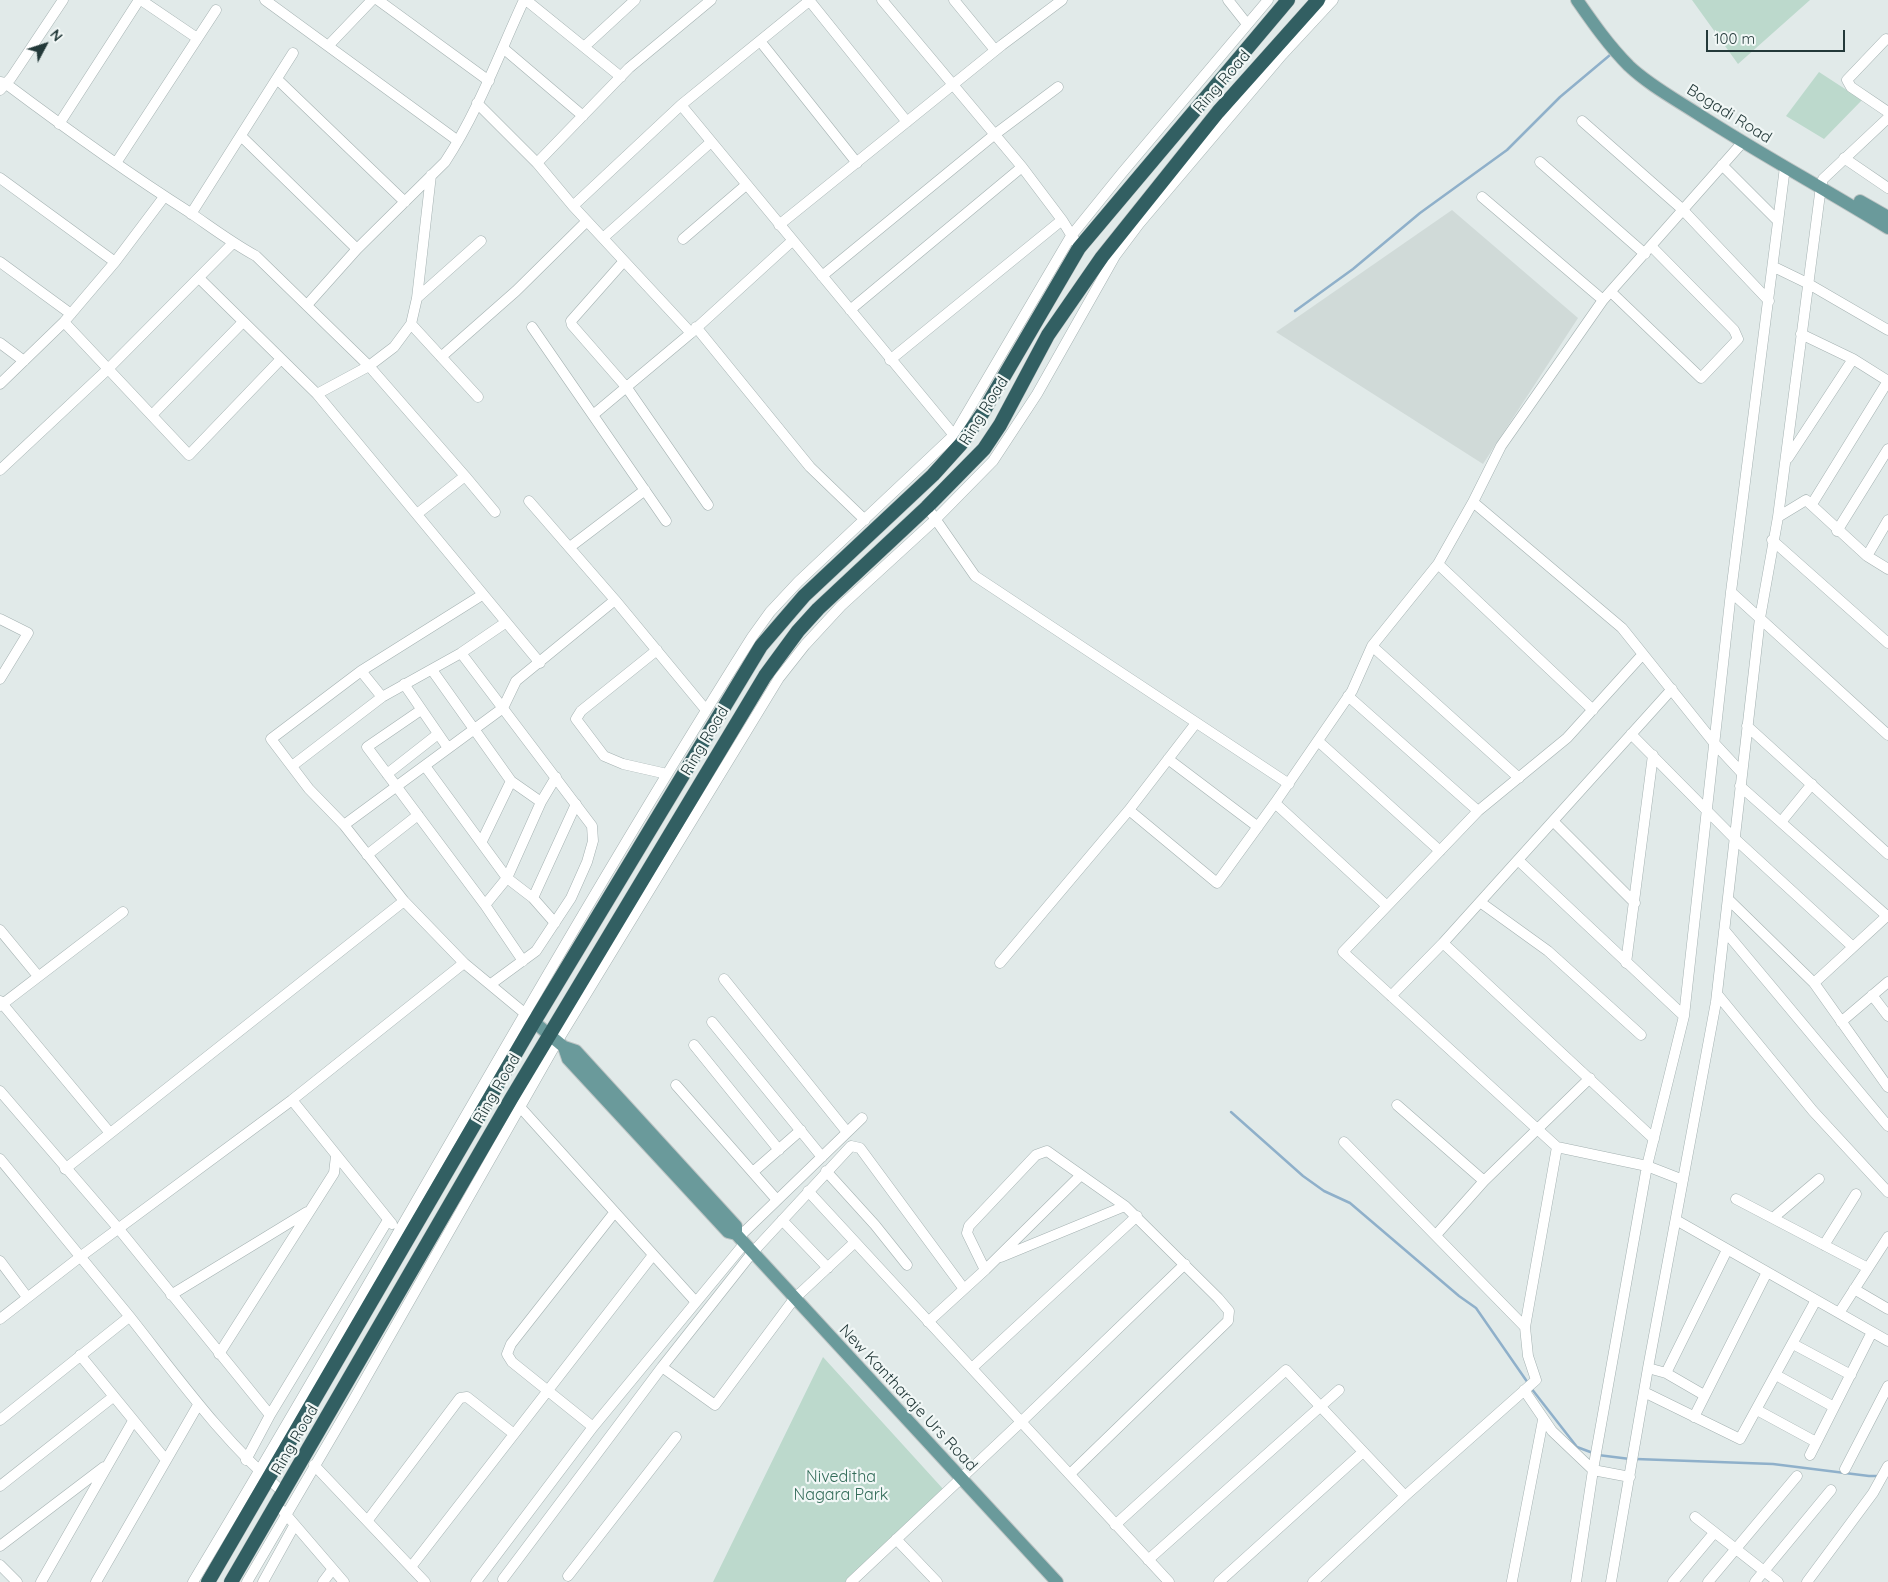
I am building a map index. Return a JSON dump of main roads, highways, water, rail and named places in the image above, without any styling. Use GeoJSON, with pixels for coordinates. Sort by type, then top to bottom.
{"type":"FeatureCollection","features":[{"type":"Feature","properties":{"kind":"highway","name":"Ring Road"},"geometry":{"type":"LineString","coordinates":[[208,1582],[264,1476],[530,1017],[766,639],[804,596],[933,475],[958,440],[982,414],[1075,242],[1288,0]]}},
{"type":"Feature","properties":{"kind":"highway","name":"Ring Road"},"geometry":{"type":"LineString","coordinates":[[231,1582],[281,1510],[284,1493],[557,1041],[749,700],[786,646],[818,609],[927,507],[984,449],[1000,425],[1048,335],[1102,257],[1218,112],[1279,52],[1318,0]]}},
{"type":"Feature","properties":{"kind":"main road","name":"Bogadi Road"},"geometry":{"type":"LineString","coordinates":[[1577,0],[1603,37],[1629,66],[1648,82],[1742,143],[1785,168],[1822,183],[1888,218]]}},
{"type":"Feature","properties":{"kind":"main road","name":"Bogadi Road"},"geometry":{"type":"LineString","coordinates":[[1585,0],[1604,28],[1633,61],[1651,75],[1822,183],[1888,228]]}},
{"type":"Feature","properties":{"kind":"main road","name":"New Kantharaje Urs Road"},"geometry":{"type":"LineString","coordinates":[[530,1017],[557,1041],[568,1058],[728,1232],[743,1242],[1057,1582]]}},
{"type":"Feature","properties":{"kind":"waterway"},"geometry":{"type":"LineString","coordinates":[[1295,311],[1353,269],[1420,213],[1507,150],[1560,97],[1610,55]]}},
{"type":"Feature","properties":{"kind":"waterway"},"geometry":{"type":"LineString","coordinates":[[1231,1112],[1303,1176],[1324,1191],[1350,1203],[1459,1296],[1476,1308],[1528,1383]]}},
{"type":"Feature","properties":{"kind":"waterway"},"geometry":{"type":"LineString","coordinates":[[1531,1388],[1577,1447],[1593,1453]]}},
{"type":"Feature","properties":{"kind":"waterway"},"geometry":{"type":"LineString","coordinates":[[1598,1455],[1630,1459]]}},
{"type":"Feature","properties":{"kind":"waterway"},"geometry":{"type":"LineString","coordinates":[[1636,1459],[1773,1464],[1879,1476]]}},
{"type":"Feature","properties":{"kind":"park label","name":"Niveditha Nagara Park"},"geometry":{"type":"Point","coordinates":[841,1486]}}]}
